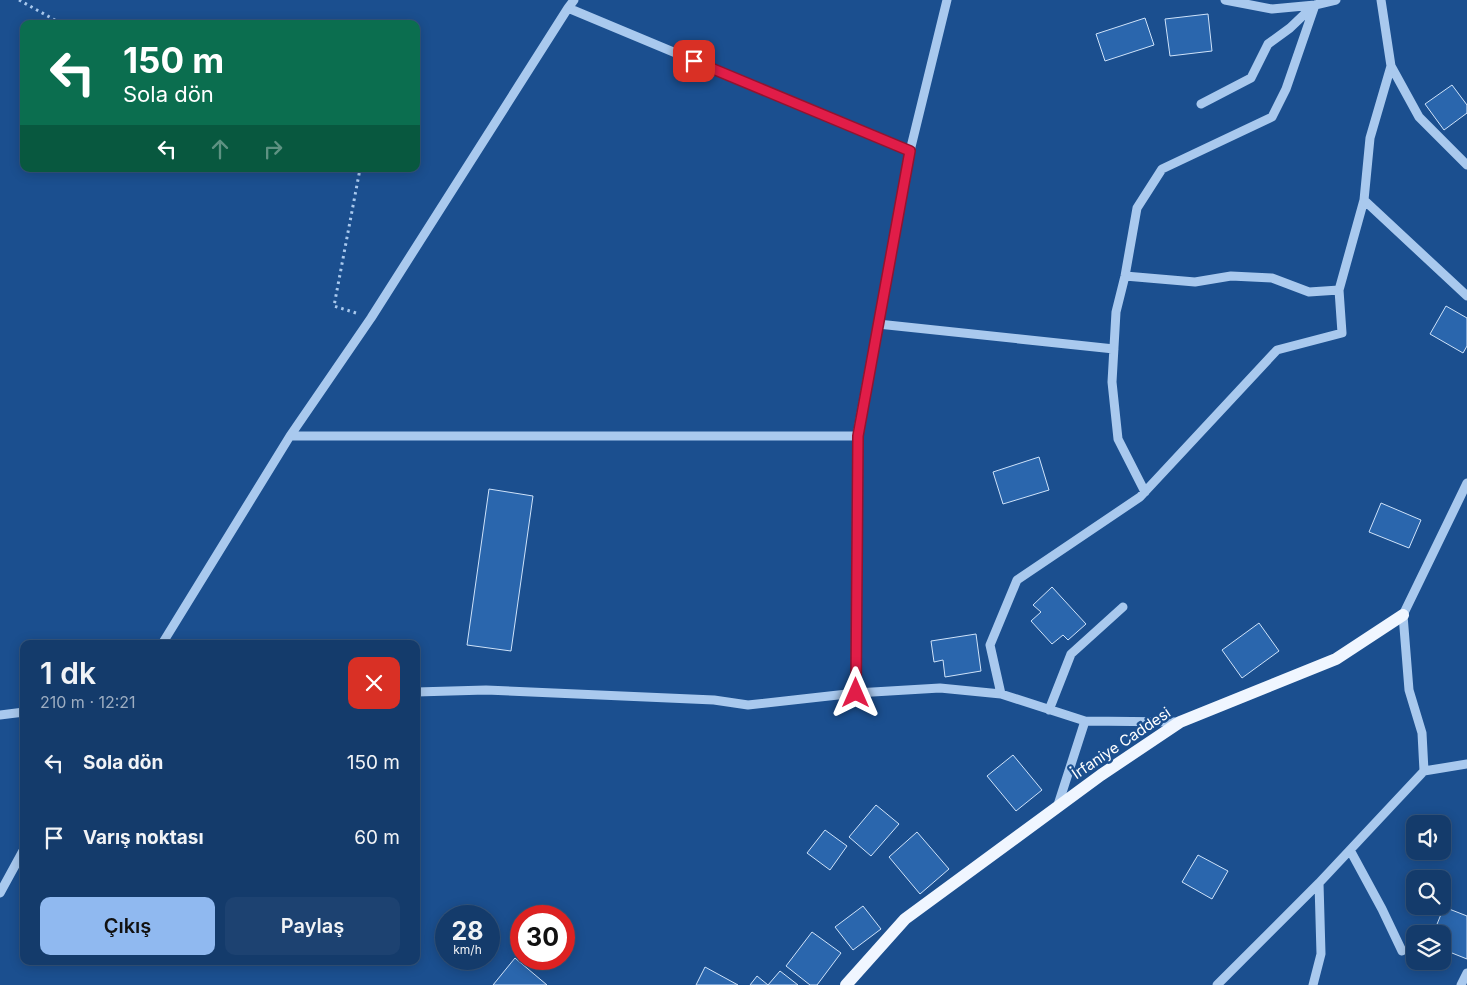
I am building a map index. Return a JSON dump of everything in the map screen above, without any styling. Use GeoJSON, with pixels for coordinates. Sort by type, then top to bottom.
{"type":"FeatureCollection","features":[{"type":"Feature","properties":{"kind":"main road","name":"İrfaniye Caddesi"},"geometry":{"type":"LineString","coordinates":[[846,985],[905,919],[1101,775],[1180,722],[1336,659],[1403,616]]}},
{"type":"Feature","properties":{"kind":"street"},"geometry":{"type":"LineString","coordinates":[[164,640],[290,436],[371,318],[574,0]]}},
{"type":"Feature","properties":{"kind":"street"},"geometry":{"type":"LineString","coordinates":[[856,693],[858,436],[910,151],[947,0]]}},
{"type":"Feature","properties":{"kind":"street"},"geometry":{"type":"LineString","coordinates":[[1225,0],[1272,9],[1336,0]]}},
{"type":"Feature","properties":{"kind":"street"},"geometry":{"type":"LineString","coordinates":[[1381,0],[1391,66],[1419,117],[1467,165]]}},
{"type":"Feature","properties":{"kind":"street"},"geometry":{"type":"LineString","coordinates":[[1201,104],[1251,78],[1268,44],[1290,28],[1315,4]]}},
{"type":"Feature","properties":{"kind":"street"},"geometry":{"type":"LineString","coordinates":[[1145,492],[1118,438],[1112,382],[1116,312],[1125,276],[1137,208],[1162,169],[1272,117],[1286,89],[1315,4]]}},
{"type":"Feature","properties":{"kind":"street"},"geometry":{"type":"LineString","coordinates":[[568,8],[910,151]]}},
{"type":"Feature","properties":{"kind":"street"},"geometry":{"type":"LineString","coordinates":[[1001,694],[990,645],[1018,580],[1140,497],[1277,350],[1342,334],[1339,290],[1364,200],[1370,138],[1391,66]]}},
{"type":"Feature","properties":{"kind":"street"},"geometry":{"type":"LineString","coordinates":[[1364,200],[1467,296]]}},
{"type":"Feature","properties":{"kind":"street"},"geometry":{"type":"LineString","coordinates":[[1125,276],[1195,282],[1231,276],[1272,278],[1309,292],[1339,290]]}},
{"type":"Feature","properties":{"kind":"street"},"geometry":{"type":"LineString","coordinates":[[878,324],[1114,349]]}},
{"type":"Feature","properties":{"kind":"street"},"geometry":{"type":"LineString","coordinates":[[290,436],[858,436]]}},
{"type":"Feature","properties":{"kind":"street"},"geometry":{"type":"LineString","coordinates":[[1424,771],[1422,733],[1409,690],[1403,616],[1467,483]]}},
{"type":"Feature","properties":{"kind":"street"},"geometry":{"type":"LineString","coordinates":[[1049,710],[1071,654],[1123,607]]}},
{"type":"Feature","properties":{"kind":"street"},"geometry":{"type":"LineString","coordinates":[[420,692],[495,691],[714,700],[748,705],[856,693],[940,688],[1001,694],[1085,721],[1180,722]]}},
{"type":"Feature","properties":{"kind":"street"},"geometry":{"type":"LineString","coordinates":[[0,715],[20,712]]}},
{"type":"Feature","properties":{"kind":"street"},"geometry":{"type":"LineString","coordinates":[[1057,808],[1085,721]]}},
{"type":"Feature","properties":{"kind":"street"},"geometry":{"type":"LineString","coordinates":[[1217,985],[1319,883],[1424,771],[1467,764]]}},
{"type":"Feature","properties":{"kind":"street"},"geometry":{"type":"LineString","coordinates":[[1350,850],[1402,951]]}},
{"type":"Feature","properties":{"kind":"street"},"geometry":{"type":"LineString","coordinates":[[0,893],[20,856]]}},
{"type":"Feature","properties":{"kind":"street"},"geometry":{"type":"LineString","coordinates":[[1312,985],[1321,954],[1319,883]]}},
{"type":"Feature","properties":{"kind":"street"},"geometry":{"type":"LineString","coordinates":[[1461,985],[1467,974]]}},
{"type":"Feature","properties":{"kind":"path"},"geometry":{"type":"LineString","coordinates":[[18,0],[55,20]]}},
{"type":"Feature","properties":{"kind":"path"},"geometry":{"type":"LineString","coordinates":[[334,306],[359,172]]}},
{"type":"Feature","properties":{"kind":"building"},"geometry":{"type":"Polygon","coordinates":[[[1208,14],[1212,51],[1170,56],[1165,19],[1208,14]]]}},
{"type":"Feature","properties":{"kind":"building"},"geometry":{"type":"Polygon","coordinates":[[[1145,18],[1154,45],[1105,61],[1096,34],[1145,18]]]}},
{"type":"Feature","properties":{"kind":"building"},"geometry":{"type":"Polygon","coordinates":[[[1452,85],[1467,105],[1467,113],[1444,130],[1425,104],[1452,85]]]}},
{"type":"Feature","properties":{"kind":"building"},"geometry":{"type":"Polygon","coordinates":[[[1446,306],[1467,318],[1467,346],[1463,353],[1430,334],[1446,306]]]}},
{"type":"Feature","properties":{"kind":"building"},"geometry":{"type":"Polygon","coordinates":[[[1039,457],[1049,490],[1003,504],[993,472],[1039,457]]]}},
{"type":"Feature","properties":{"kind":"building"},"geometry":{"type":"Polygon","coordinates":[[[489,489],[533,496],[511,651],[467,645],[489,489]]]}},
{"type":"Feature","properties":{"kind":"building"},"geometry":{"type":"Polygon","coordinates":[[[1381,503],[1421,520],[1409,548],[1369,532],[1381,503]]]}},
{"type":"Feature","properties":{"kind":"building"},"geometry":{"type":"Polygon","coordinates":[[[1052,587],[1086,624],[1068,640],[1063,635],[1052,644],[1031,621],[1041,612],[1033,605],[1052,587]]]}},
{"type":"Feature","properties":{"kind":"building"},"geometry":{"type":"Polygon","coordinates":[[[1259,623],[1279,651],[1242,678],[1222,650],[1259,623]]]}},
{"type":"Feature","properties":{"kind":"building"},"geometry":{"type":"Polygon","coordinates":[[[976,634],[981,671],[945,677],[943,660],[934,662],[931,641],[976,634]]]}},
{"type":"Feature","properties":{"kind":"building"},"geometry":{"type":"Polygon","coordinates":[[[1013,755],[1042,790],[1016,811],[987,776],[1013,755]]]}},
{"type":"Feature","properties":{"kind":"building"},"geometry":{"type":"Polygon","coordinates":[[[876,805],[899,824],[871,856],[849,837],[876,805]]]}},
{"type":"Feature","properties":{"kind":"building"},"geometry":{"type":"Polygon","coordinates":[[[825,830],[847,846],[830,870],[807,853],[825,830]]]}},
{"type":"Feature","properties":{"kind":"building"},"geometry":{"type":"Polygon","coordinates":[[[917,832],[949,869],[920,894],[889,857],[917,832]]]}},
{"type":"Feature","properties":{"kind":"building"},"geometry":{"type":"Polygon","coordinates":[[[1198,855],[1228,871],[1212,899],[1182,882],[1198,855]]]}},
{"type":"Feature","properties":{"kind":"building"},"geometry":{"type":"Polygon","coordinates":[[[863,906],[881,929],[853,950],[835,927],[863,906]]]}},
{"type":"Feature","properties":{"kind":"building"},"geometry":{"type":"Polygon","coordinates":[[[1451,910],[1467,916],[1467,959],[1451,953],[1451,925],[1437,925],[1441,915],[1451,915],[1451,910]]]}},
{"type":"Feature","properties":{"kind":"building"},"geometry":{"type":"Polygon","coordinates":[[[812,932],[841,953],[817,985],[810,985],[786,966],[812,932]]]}},
{"type":"Feature","properties":{"kind":"building"},"geometry":{"type":"Polygon","coordinates":[[[510,964],[510,970],[529,970],[547,985],[493,985],[510,964]]]}},
{"type":"Feature","properties":{"kind":"building"},"geometry":{"type":"Polygon","coordinates":[[[705,967],[738,985],[696,985],[705,967]]]}},
{"type":"Feature","properties":{"kind":"building"},"geometry":{"type":"Polygon","coordinates":[[[780,971],[798,985],[768,985],[780,971]]]}},
{"type":"Feature","properties":{"kind":"building"},"geometry":{"type":"Polygon","coordinates":[[[757,976],[768,985],[750,985],[757,976]]]}},
{"type":"Feature","properties":{"kind":"route"},"geometry":{"type":"LineString","coordinates":[[694,61],[910,151],[858,436],[856,693]]}}]}
